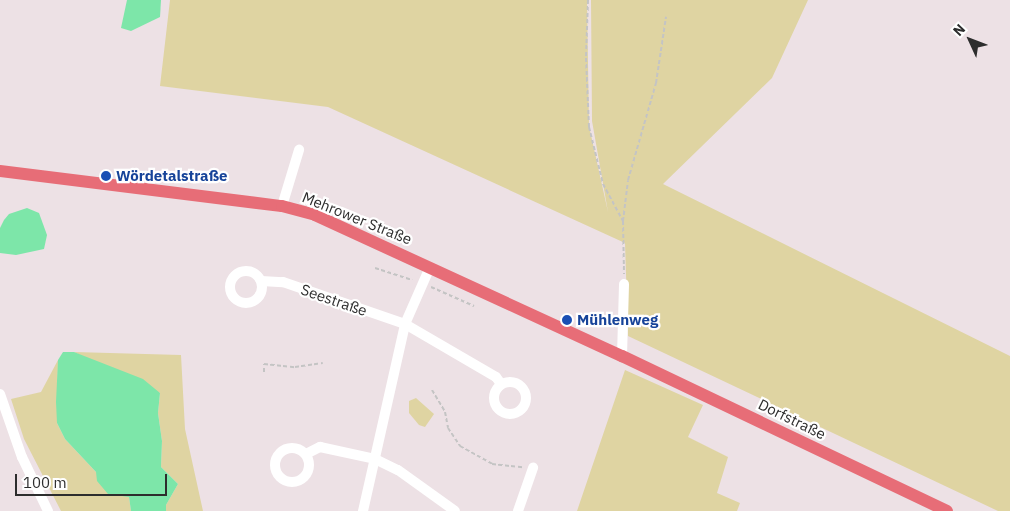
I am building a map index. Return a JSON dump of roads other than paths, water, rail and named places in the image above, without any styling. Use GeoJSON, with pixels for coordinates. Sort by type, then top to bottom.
{"type":"FeatureCollection","features":[{"type":"Feature","properties":{"kind":"main road","name":"Mehrower Straße"},"geometry":{"type":"LineString","coordinates":[[0,171],[282,206],[315,215],[622,356]]}},
{"type":"Feature","properties":{"kind":"main road","name":"Dorfstraße"},"geometry":{"type":"LineString","coordinates":[[622,356],[947,511]]}},
{"type":"Feature","properties":{"kind":"street"},"geometry":{"type":"LineString","coordinates":[[282,206],[299,150]]}},
{"type":"Feature","properties":{"kind":"street"},"geometry":{"type":"LineString","coordinates":[[363,511],[405,324],[430,267]]}},
{"type":"Feature","properties":{"kind":"street","name":"Seestraße"},"geometry":{"type":"LineString","coordinates":[[261,281],[283,282],[405,324],[496,377],[501,384]]}},
{"type":"Feature","properties":{"kind":"street"},"geometry":{"type":"LineString","coordinates":[[622,356],[624,284]]}},
{"type":"Feature","properties":{"kind":"street"},"geometry":{"type":"LineString","coordinates":[[0,394],[22,457],[48,511]]}},
{"type":"Feature","properties":{"kind":"street"},"geometry":{"type":"LineString","coordinates":[[306,454],[320,447],[376,459],[398,470],[455,511]]}},
{"type":"Feature","properties":{"kind":"street"},"geometry":{"type":"LineString","coordinates":[[518,511],[533,468]]}},
{"type":"Feature","properties":{"kind":"place","name":"Wördetalstraße"},"geometry":{"type":"Point","coordinates":[106,176]}},
{"type":"Feature","properties":{"kind":"place","name":"Mühlenweg"},"geometry":{"type":"Point","coordinates":[567,320]}}]}
